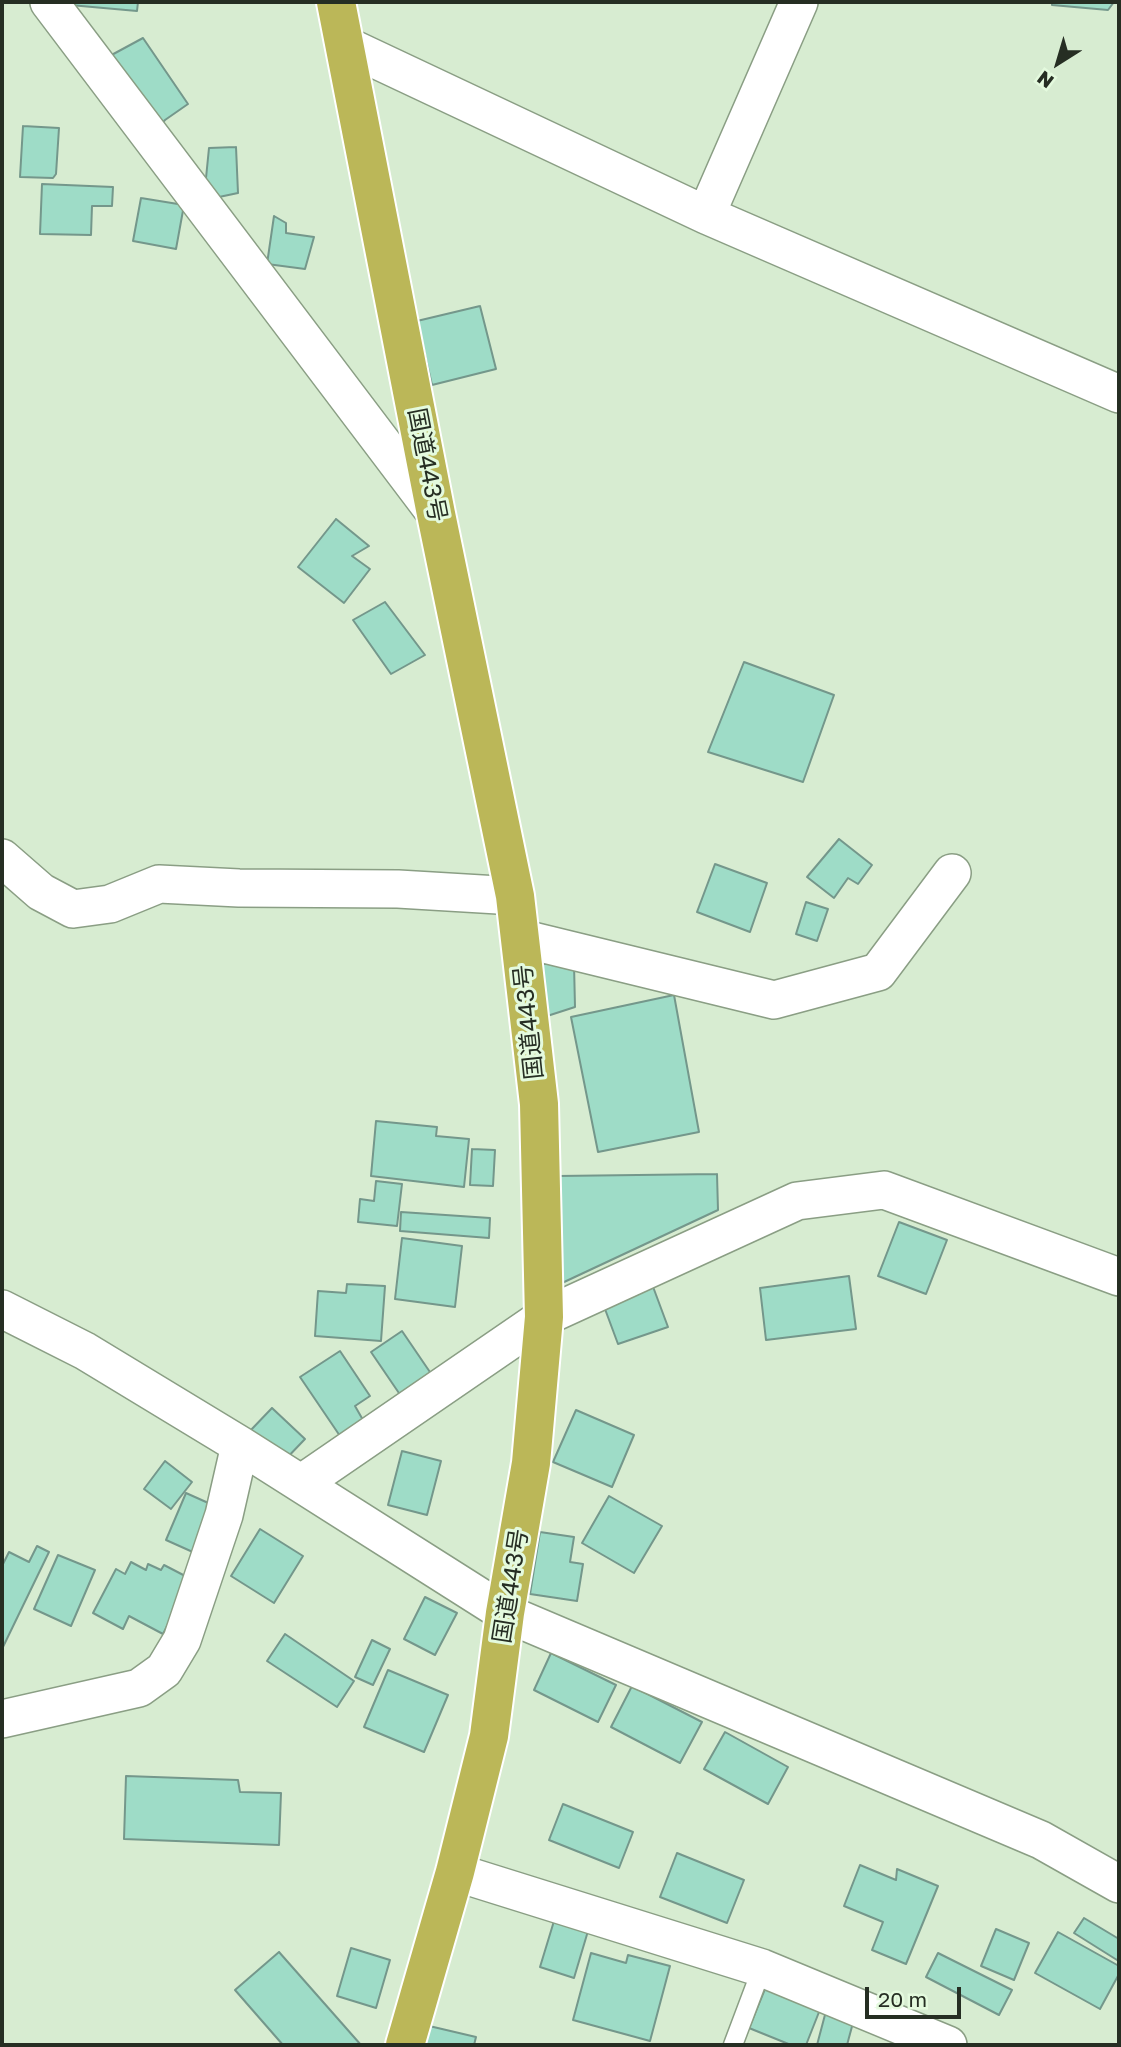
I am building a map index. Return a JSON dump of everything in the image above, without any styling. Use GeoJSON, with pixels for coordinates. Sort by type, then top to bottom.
{"type":"FeatureCollection","features":[{"type":"Feature","properties":{"kind":"highway","name":"国道443号"},"geometry":{"type":"LineString","coordinates":[[336,2],[436,514],[515,896],[539,1104],[544,1317],[531,1463],[505,1613],[489,1736],[455,1872],[405,2045]]}},
{"type":"Feature","properties":{"kind":"street"},"geometry":{"type":"LineString","coordinates":[[49,2],[436,514]]}},
{"type":"Feature","properties":{"kind":"street"},"geometry":{"type":"LineString","coordinates":[[706,215],[799,2]]}},
{"type":"Feature","properties":{"kind":"street"},"geometry":{"type":"LineString","coordinates":[[345,45],[706,215],[1119,394]]}},
{"type":"Feature","properties":{"kind":"street"},"geometry":{"type":"LineString","coordinates":[[2,858],[41,892],[73,909],[110,904],[159,884],[239,888],[398,888],[515,896]]}},
{"type":"Feature","properties":{"kind":"street"},"geometry":{"type":"LineString","coordinates":[[520,938],[774,1000],[878,972],[952,873]]}},
{"type":"Feature","properties":{"kind":"street"},"geometry":{"type":"LineString","coordinates":[[302,1483],[544,1317],[797,1201],[884,1190],[1119,1277]]}},
{"type":"Feature","properties":{"kind":"street"},"geometry":{"type":"LineString","coordinates":[[2,1309],[85,1351],[302,1483],[505,1613],[1041,1840],[1119,1884]]}},
{"type":"Feature","properties":{"kind":"street"},"geometry":{"type":"LineString","coordinates":[[2,1719],[139,1688],[164,1670],[182,1640],[224,1515],[240,1445]]}},
{"type":"Feature","properties":{"kind":"street"},"geometry":{"type":"LineString","coordinates":[[455,1872],[762,1968],[948,2045]]}},
{"type":"Feature","properties":{"kind":"lane"},"geometry":{"type":"LineString","coordinates":[[733,2045],[762,1968]]}},
{"type":"Feature","properties":{"kind":"building"},"geometry":{"type":"Polygon","coordinates":[[[71,2],[138,2],[137,11],[70,5],[71,2]]]}},
{"type":"Feature","properties":{"kind":"building"},"geometry":{"type":"Polygon","coordinates":[[[1052,2],[1114,2],[1108,10],[1052,5],[1052,2]]]}},
{"type":"Feature","properties":{"kind":"building"},"geometry":{"type":"Polygon","coordinates":[[[143,38],[188,104],[157,129],[106,58],[143,38]]]}},
{"type":"Feature","properties":{"kind":"building"},"geometry":{"type":"Polygon","coordinates":[[[23,126],[59,128],[56,174],[53,178],[20,177],[23,126]]]}},
{"type":"Feature","properties":{"kind":"building"},"geometry":{"type":"Polygon","coordinates":[[[236,147],[238,193],[219,197],[205,188],[209,148],[236,147]]]}},
{"type":"Feature","properties":{"kind":"building"},"geometry":{"type":"Polygon","coordinates":[[[42,184],[113,187],[112,206],[92,206],[91,235],[40,234],[42,184]]]}},
{"type":"Feature","properties":{"kind":"building"},"geometry":{"type":"Polygon","coordinates":[[[141,198],[184,205],[176,249],[133,241],[141,198]]]}},
{"type":"Feature","properties":{"kind":"building"},"geometry":{"type":"Polygon","coordinates":[[[274,216],[286,223],[286,233],[314,237],[305,269],[267,264],[274,216]]]}},
{"type":"Feature","properties":{"kind":"building"},"geometry":{"type":"Polygon","coordinates":[[[480,306],[496,369],[432,385],[417,321],[480,306]]]}},
{"type":"Feature","properties":{"kind":"building"},"geometry":{"type":"Polygon","coordinates":[[[336,519],[369,546],[352,556],[370,569],[344,603],[298,567],[336,519]]]}},
{"type":"Feature","properties":{"kind":"building"},"geometry":{"type":"Polygon","coordinates":[[[385,602],[425,655],[391,674],[353,620],[385,602]]]}},
{"type":"Feature","properties":{"kind":"building"},"geometry":{"type":"Polygon","coordinates":[[[744,662],[834,695],[803,782],[708,752],[744,662]]]}},
{"type":"Feature","properties":{"kind":"building"},"geometry":{"type":"Polygon","coordinates":[[[839,839],[872,865],[858,884],[848,878],[834,898],[807,877],[839,839]]]}},
{"type":"Feature","properties":{"kind":"building"},"geometry":{"type":"Polygon","coordinates":[[[715,864],[767,883],[750,932],[697,912],[715,864]]]}},
{"type":"Feature","properties":{"kind":"building"},"geometry":{"type":"Polygon","coordinates":[[[806,902],[828,909],[817,941],[796,934],[806,902]]]}},
{"type":"Feature","properties":{"kind":"building"},"geometry":{"type":"Polygon","coordinates":[[[533,964],[574,964],[575,1007],[541,1018],[533,964]]]}},
{"type":"Feature","properties":{"kind":"building"},"geometry":{"type":"Polygon","coordinates":[[[674,995],[699,1132],[598,1152],[571,1017],[674,995]]]}},
{"type":"Feature","properties":{"kind":"building"},"geometry":{"type":"Polygon","coordinates":[[[376,1121],[437,1127],[436,1136],[469,1139],[464,1187],[371,1176],[376,1121]]]}},
{"type":"Feature","properties":{"kind":"building"},"geometry":{"type":"Polygon","coordinates":[[[472,1149],[495,1150],[493,1186],[470,1185],[472,1149]]]}},
{"type":"Feature","properties":{"kind":"building"},"geometry":{"type":"Polygon","coordinates":[[[717,1174],[718,1210],[562,1283],[558,1176],[717,1174]]]}},
{"type":"Feature","properties":{"kind":"building"},"geometry":{"type":"Polygon","coordinates":[[[376,1181],[402,1184],[397,1226],[358,1222],[360,1199],[374,1201],[376,1181]]]}},
{"type":"Feature","properties":{"kind":"building"},"geometry":{"type":"Polygon","coordinates":[[[401,1212],[490,1218],[489,1238],[400,1231],[401,1212]]]}},
{"type":"Feature","properties":{"kind":"building"},"geometry":{"type":"Polygon","coordinates":[[[899,1222],[947,1240],[926,1294],[878,1276],[899,1222]]]}},
{"type":"Feature","properties":{"kind":"building"},"geometry":{"type":"Polygon","coordinates":[[[402,1238],[462,1246],[455,1307],[395,1299],[402,1238]]]}},
{"type":"Feature","properties":{"kind":"building"},"geometry":{"type":"Polygon","coordinates":[[[849,1276],[856,1329],[766,1340],[760,1288],[849,1276]]]}},
{"type":"Feature","properties":{"kind":"building"},"geometry":{"type":"Polygon","coordinates":[[[347,1284],[385,1286],[381,1341],[315,1336],[318,1291],[346,1293],[347,1284]]]}},
{"type":"Feature","properties":{"kind":"building"},"geometry":{"type":"Polygon","coordinates":[[[652,1284],[668,1327],[618,1344],[602,1301],[652,1284]]]}},
{"type":"Feature","properties":{"kind":"building"},"geometry":{"type":"Polygon","coordinates":[[[402,1331],[434,1378],[403,1399],[371,1352],[402,1331]]]}},
{"type":"Feature","properties":{"kind":"building"},"geometry":{"type":"Polygon","coordinates":[[[340,1351],[370,1396],[355,1406],[363,1420],[340,1436],[300,1377],[340,1351]]]}},
{"type":"Feature","properties":{"kind":"building"},"geometry":{"type":"Polygon","coordinates":[[[272,1408],[305,1439],[282,1463],[249,1432],[272,1408]]]}},
{"type":"Feature","properties":{"kind":"building"},"geometry":{"type":"Polygon","coordinates":[[[576,1410],[634,1435],[612,1487],[553,1462],[576,1410]]]}},
{"type":"Feature","properties":{"kind":"building"},"geometry":{"type":"Polygon","coordinates":[[[402,1451],[441,1461],[427,1515],[388,1505],[402,1451]]]}},
{"type":"Feature","properties":{"kind":"building"},"geometry":{"type":"Polygon","coordinates":[[[165,1461],[192,1482],[171,1509],[144,1489],[165,1461]]]}},
{"type":"Feature","properties":{"kind":"building"},"geometry":{"type":"Polygon","coordinates":[[[186,1493],[215,1506],[195,1553],[166,1540],[186,1493]]]}},
{"type":"Feature","properties":{"kind":"building"},"geometry":{"type":"Polygon","coordinates":[[[609,1496],[662,1526],[634,1573],[582,1543],[609,1496]]]}},
{"type":"Feature","properties":{"kind":"building"},"geometry":{"type":"Polygon","coordinates":[[[260,1529],[303,1556],[274,1603],[231,1576],[260,1529]]]}},
{"type":"Feature","properties":{"kind":"building"},"geometry":{"type":"Polygon","coordinates":[[[540,1532],[574,1537],[570,1562],[583,1564],[577,1601],[530,1594],[540,1532]]]}},
{"type":"Feature","properties":{"kind":"building"},"geometry":{"type":"Polygon","coordinates":[[[37,1546],[49,1552],[2,1649],[2,1566],[9,1552],[29,1562],[37,1546]]]}},
{"type":"Feature","properties":{"kind":"building"},"geometry":{"type":"Polygon","coordinates":[[[58,1555],[95,1570],[71,1626],[34,1609],[58,1555]]]}},
{"type":"Feature","properties":{"kind":"building"},"geometry":{"type":"Polygon","coordinates":[[[131,1562],[146,1570],[148,1564],[161,1570],[164,1565],[191,1579],[163,1634],[129,1616],[123,1629],[93,1613],[116,1569],[125,1574],[131,1562]]]}},
{"type":"Feature","properties":{"kind":"building"},"geometry":{"type":"Polygon","coordinates":[[[425,1597],[457,1613],[435,1655],[404,1639],[425,1597]]]}},
{"type":"Feature","properties":{"kind":"building"},"geometry":{"type":"Polygon","coordinates":[[[285,1634],[354,1681],[337,1707],[267,1661],[285,1634]]]}},
{"type":"Feature","properties":{"kind":"building"},"geometry":{"type":"Polygon","coordinates":[[[372,1640],[390,1649],[373,1685],[355,1677],[372,1640]]]}},
{"type":"Feature","properties":{"kind":"building"},"geometry":{"type":"Polygon","coordinates":[[[551,1653],[616,1685],[598,1722],[534,1690],[551,1653]]]}},
{"type":"Feature","properties":{"kind":"building"},"geometry":{"type":"Polygon","coordinates":[[[388,1670],[448,1695],[424,1752],[364,1727],[388,1670]]]}},
{"type":"Feature","properties":{"kind":"building"},"geometry":{"type":"Polygon","coordinates":[[[632,1686],[702,1722],[680,1763],[611,1727],[632,1686]]]}},
{"type":"Feature","properties":{"kind":"building"},"geometry":{"type":"Polygon","coordinates":[[[725,1732],[788,1767],[768,1804],[704,1769],[725,1732]]]}},
{"type":"Feature","properties":{"kind":"building"},"geometry":{"type":"Polygon","coordinates":[[[126,1776],[238,1780],[240,1792],[281,1793],[279,1845],[124,1839],[126,1776]]]}},
{"type":"Feature","properties":{"kind":"building"},"geometry":{"type":"Polygon","coordinates":[[[563,1804],[633,1832],[619,1868],[549,1840],[563,1804]]]}},
{"type":"Feature","properties":{"kind":"building"},"geometry":{"type":"Polygon","coordinates":[[[677,1853],[744,1880],[727,1923],[660,1897],[677,1853]]]}},
{"type":"Feature","properties":{"kind":"building"},"geometry":{"type":"Polygon","coordinates":[[[860,1865],[896,1880],[897,1869],[938,1886],[906,1964],[872,1950],[883,1922],[844,1906],[860,1865]]]}},
{"type":"Feature","properties":{"kind":"building"},"geometry":{"type":"Polygon","coordinates":[[[1084,1918],[1119,1939],[1117,1960],[1074,1933],[1084,1918]]]}},
{"type":"Feature","properties":{"kind":"building"},"geometry":{"type":"Polygon","coordinates":[[[554,1921],[588,1931],[574,1978],[540,1967],[554,1921]]]}},
{"type":"Feature","properties":{"kind":"building"},"geometry":{"type":"Polygon","coordinates":[[[996,1929],[1029,1943],[1014,1980],[981,1966],[996,1929]]]}},
{"type":"Feature","properties":{"kind":"building"},"geometry":{"type":"Polygon","coordinates":[[[1058,1932],[1119,1966],[1119,1974],[1100,2009],[1035,1973],[1058,1932]]]}},
{"type":"Feature","properties":{"kind":"building"},"geometry":{"type":"Polygon","coordinates":[[[351,1948],[390,1960],[376,2008],[337,1996],[351,1948]]]}},
{"type":"Feature","properties":{"kind":"building"},"geometry":{"type":"Polygon","coordinates":[[[279,1952],[361,2045],[283,2045],[235,1990],[279,1952]]]}},
{"type":"Feature","properties":{"kind":"building"},"geometry":{"type":"Polygon","coordinates":[[[591,1953],[626,1963],[628,1955],[670,1966],[650,2041],[573,2020],[591,1953]]]}},
{"type":"Feature","properties":{"kind":"building"},"geometry":{"type":"Polygon","coordinates":[[[938,1953],[1012,1990],[999,2015],[926,1977],[938,1953]]]}},
{"type":"Feature","properties":{"kind":"building"},"geometry":{"type":"Polygon","coordinates":[[[767,1984],[821,2007],[806,2045],[791,2045],[749,2028],[767,1984]]]}},
{"type":"Feature","properties":{"kind":"building"},"geometry":{"type":"Polygon","coordinates":[[[826,2011],[854,2019],[847,2045],[817,2045],[826,2011]]]}},
{"type":"Feature","properties":{"kind":"building"},"geometry":{"type":"Polygon","coordinates":[[[425,2025],[476,2037],[474,2045],[420,2045],[425,2025]]]}}]}
